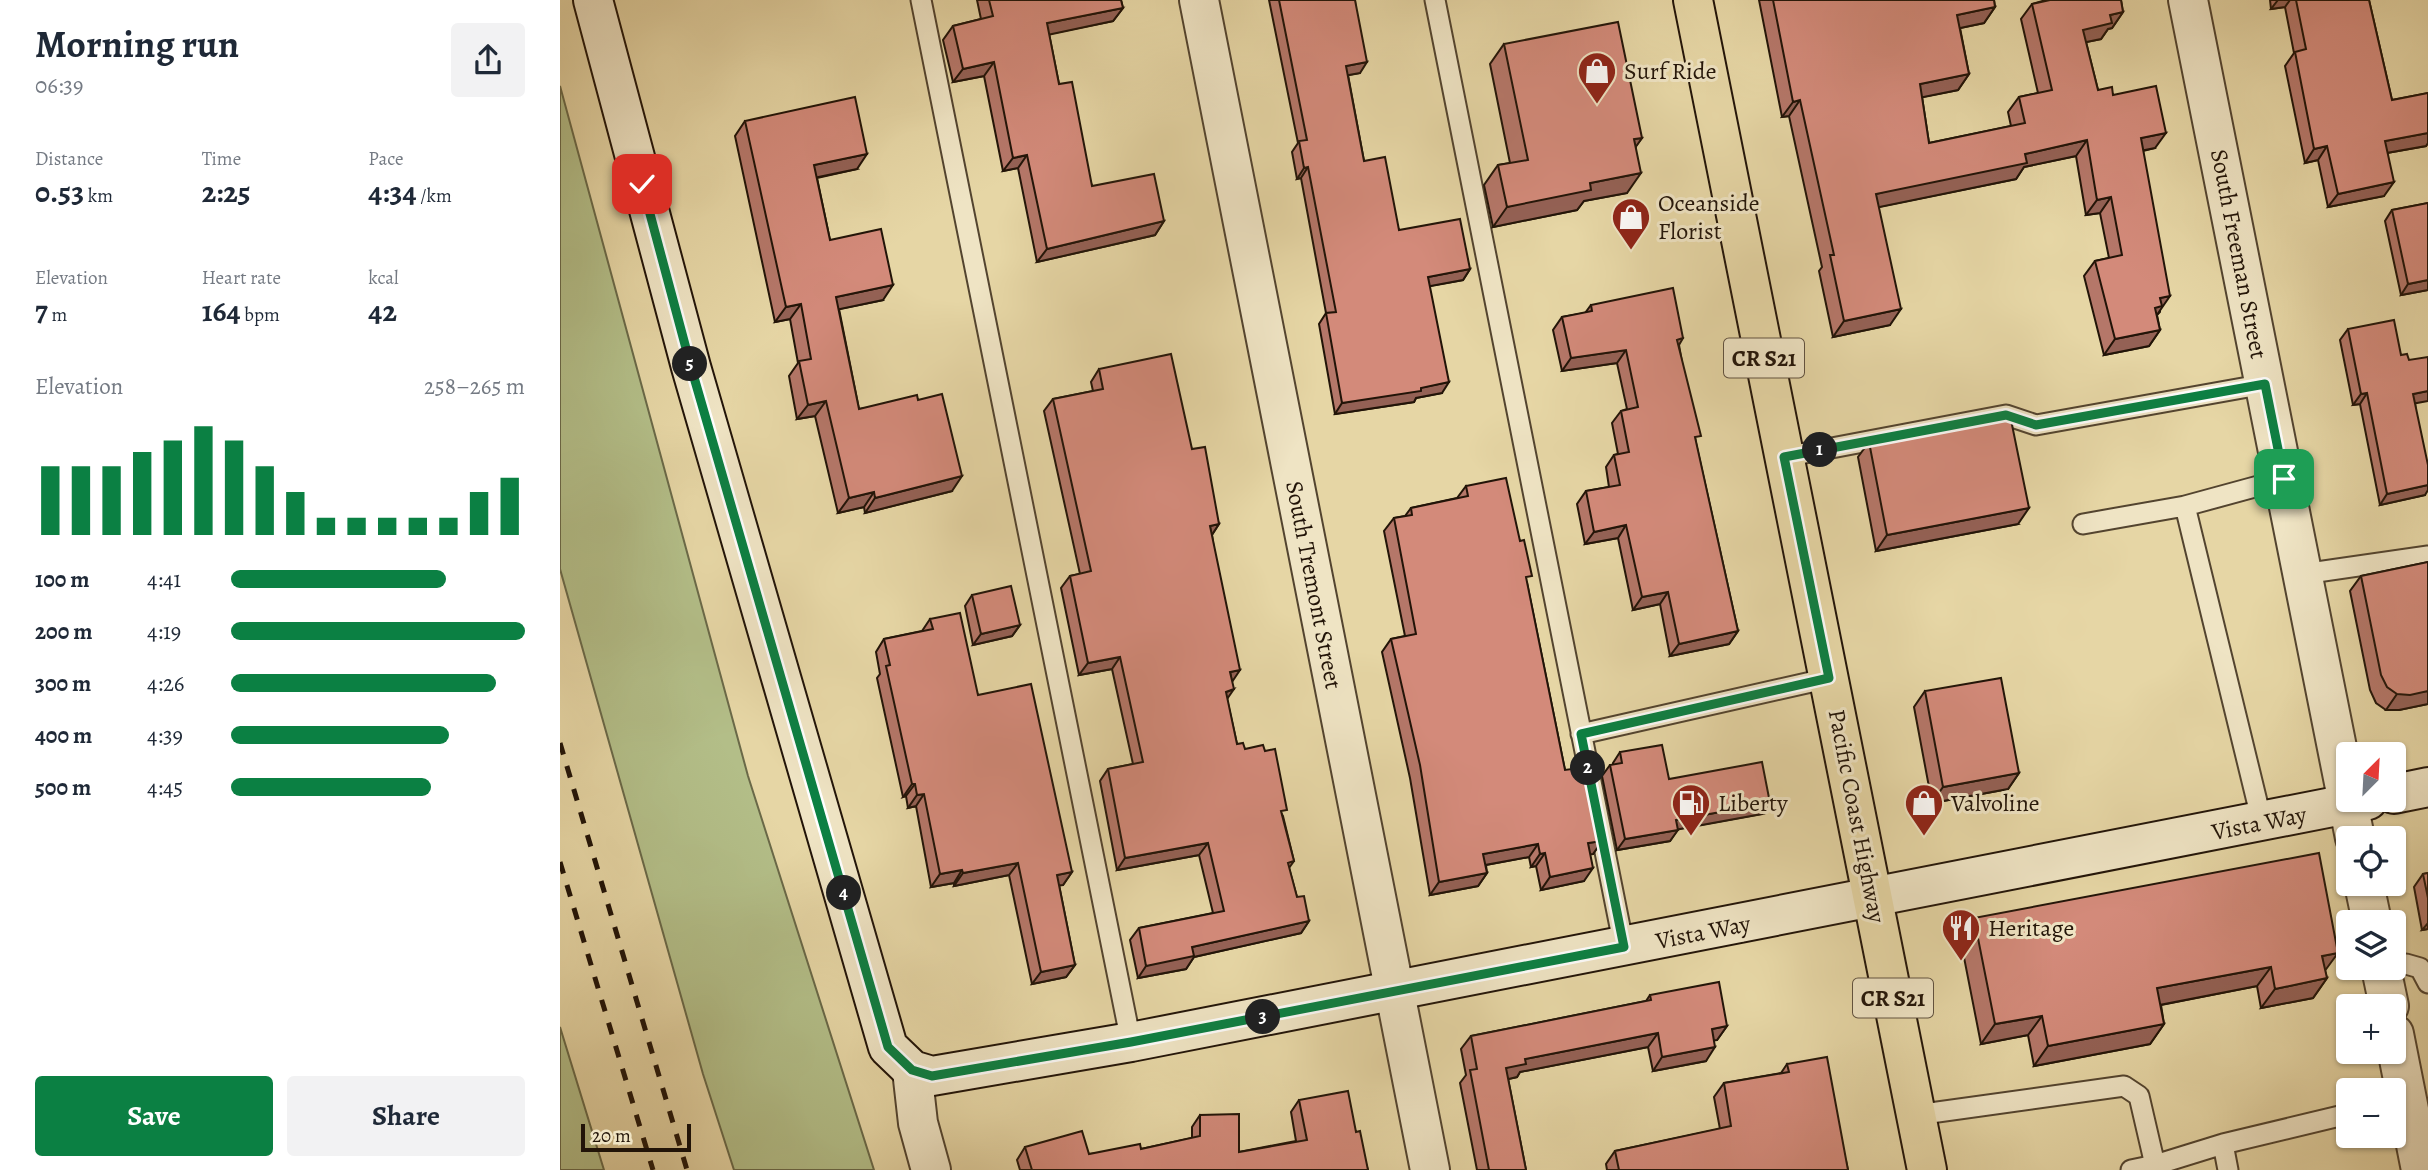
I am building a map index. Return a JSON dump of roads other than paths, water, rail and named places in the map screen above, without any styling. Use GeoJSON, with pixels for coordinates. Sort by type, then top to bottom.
{"type":"FeatureCollection","features":[{"type":"Feature","properties":{"kind":"main road","name":"Pacific Coast Highway"},"geometry":{"type":"LineString","coordinates":[[1693,0],[1927,1170]]}},
{"type":"Feature","properties":{"kind":"street"},"geometry":{"type":"LineString","coordinates":[[593,0],[691,367],[884,1034],[888,1047],[912,1070],[918,1123],[931,1170]]}},
{"type":"Feature","properties":{"kind":"street","name":"South Tremont Street"},"geometry":{"type":"LineString","coordinates":[[1199,0],[1430,1170]]}},
{"type":"Feature","properties":{"kind":"street","name":"South Freeman Street"},"geometry":{"type":"LineString","coordinates":[[2188,0],[2303,574],[2357,814]]}},
{"type":"Feature","properties":{"kind":"street"},"geometry":{"type":"LineString","coordinates":[[2406,792],[2428,787]]}},
{"type":"Feature","properties":{"kind":"street","name":"Vista Way"},"geometry":{"type":"LineString","coordinates":[[912,1070],[932,1076],[1131,1042],[2262,822],[2357,814]]}},
{"type":"Feature","properties":{"kind":"street"},"geometry":{"type":"LineString","coordinates":[[2406,1121],[2421,1170]]}},
{"type":"Feature","properties":{"kind":"lane"},"geometry":{"type":"LineString","coordinates":[[921,0],[1131,1042]]}},
{"type":"Feature","properties":{"kind":"lane"},"geometry":{"type":"LineString","coordinates":[[1435,0],[1624,947]]}},
{"type":"Feature","properties":{"kind":"lane"},"geometry":{"type":"LineString","coordinates":[[1784,457],[2006,415],[2036,425],[2265,384]]}},
{"type":"Feature","properties":{"kind":"lane"},"geometry":{"type":"LineString","coordinates":[[2083,524],[2185,506],[2284,479]]}},
{"type":"Feature","properties":{"kind":"lane"},"geometry":{"type":"LineString","coordinates":[[2185,506],[2262,822]]}},
{"type":"Feature","properties":{"kind":"lane"},"geometry":{"type":"LineString","coordinates":[[2303,574],[2428,556]]}},
{"type":"Feature","properties":{"kind":"lane"},"geometry":{"type":"LineString","coordinates":[[1581,734],[1829,678]]}},
{"type":"Feature","properties":{"kind":"lane"},"geometry":{"type":"LineString","coordinates":[[2406,964],[2420,968],[2428,983]]}},
{"type":"Feature","properties":{"kind":"lane"},"geometry":{"type":"LineString","coordinates":[[1914,1106],[2124,1086],[2139,1096],[2155,1165]]}},
{"type":"Feature","properties":{"kind":"lane"},"geometry":{"type":"LineString","coordinates":[[2131,1170],[2336,1117]]}},
{"type":"Feature","properties":{"kind":"lane"},"geometry":{"type":"LineString","coordinates":[[2223,1144],[2228,1170]]}},
{"type":"Feature","properties":{"kind":"railway"},"geometry":{"type":"LineString","coordinates":[[560,743],[687,1170]]}},
{"type":"Feature","properties":{"kind":"railway"},"geometry":{"type":"LineString","coordinates":[[560,862],[653,1170]]}},
{"type":"Feature","properties":{"kind":"place","name":"Surf Ride"},"geometry":{"type":"Point","coordinates":[1597,105]}},
{"type":"Feature","properties":{"kind":"place","name":"Oceanside Florist"},"geometry":{"type":"Point","coordinates":[1631,251]}},
{"type":"Feature","properties":{"kind":"place","name":"Liberty"},"geometry":{"type":"Point","coordinates":[1691,837]}},
{"type":"Feature","properties":{"kind":"place","name":"Valvoline"},"geometry":{"type":"Point","coordinates":[1924,837]}},
{"type":"Feature","properties":{"kind":"place","name":"Heritage"},"geometry":{"type":"Point","coordinates":[1961,962]}}]}
